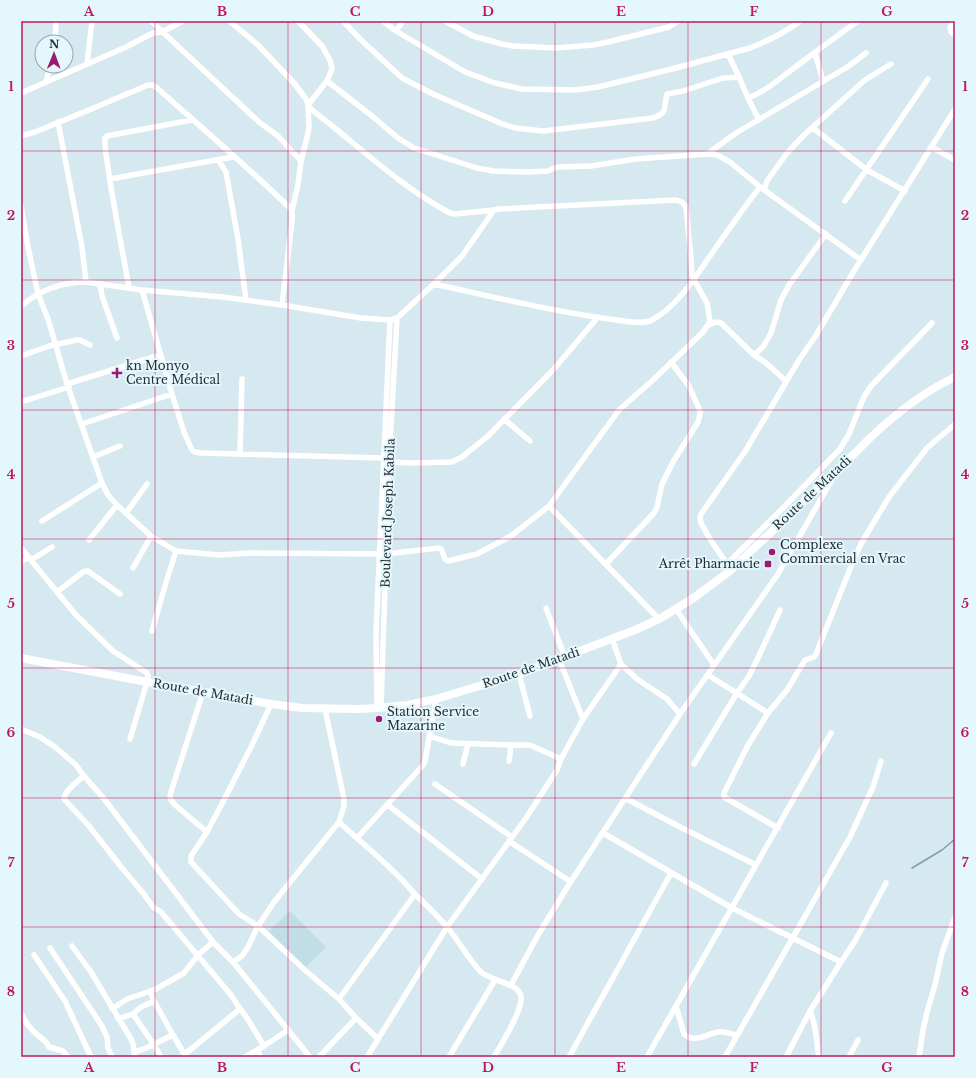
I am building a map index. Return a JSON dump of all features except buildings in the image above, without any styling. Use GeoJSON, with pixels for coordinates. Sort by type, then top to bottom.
{"type":"FeatureCollection","features":[{"type":"Feature","properties":{"kind":"highway","name":"Route de Matadi"},"geometry":{"type":"LineString","coordinates":[[21,658],[203,692],[302,708],[379,708],[408,705],[436,699],[519,674],[562,658],[635,630],[676,609],[695,597],[896,415],[936,387],[955,378]]}},
{"type":"Feature","properties":{"kind":"street"},"geometry":{"type":"LineString","coordinates":[[55,34],[56,21]]}},
{"type":"Feature","properties":{"kind":"street"},"geometry":{"type":"LineString","coordinates":[[87,64],[92,21]]}},
{"type":"Feature","properties":{"kind":"street"},"geometry":{"type":"LineString","coordinates":[[151,21],[259,122],[278,136],[301,161]]}},
{"type":"Feature","properties":{"kind":"street"},"geometry":{"type":"LineString","coordinates":[[21,93],[124,48],[153,33],[162,32],[183,21]]}},
{"type":"Feature","properties":{"kind":"street"},"geometry":{"type":"LineString","coordinates":[[229,21],[257,44],[294,83],[306,99],[308,105],[308,138],[301,161],[298,185],[292,210],[282,304]]}},
{"type":"Feature","properties":{"kind":"street"},"geometry":{"type":"LineString","coordinates":[[298,21],[322,46],[330,60],[332,70],[327,81],[308,105]]}},
{"type":"Feature","properties":{"kind":"street"},"geometry":{"type":"LineString","coordinates":[[343,21],[402,78],[500,123],[530,131],[543,132],[653,118],[662,115],[667,94],[683,91],[723,78],[739,77]]}},
{"type":"Feature","properties":{"kind":"street"},"geometry":{"type":"LineString","coordinates":[[383,21],[396,31],[465,72],[495,83],[522,89],[576,90],[598,87],[750,48],[786,32],[800,21]]}},
{"type":"Feature","properties":{"kind":"street"},"geometry":{"type":"LineString","coordinates":[[396,31],[403,21]]}},
{"type":"Feature","properties":{"kind":"street"},"geometry":{"type":"LineString","coordinates":[[445,21],[473,36],[502,44],[556,48],[593,45],[608,42],[669,27],[678,21]]}},
{"type":"Feature","properties":{"kind":"street"},"geometry":{"type":"LineString","coordinates":[[748,98],[764,90],[858,21]]}},
{"type":"Feature","properties":{"kind":"street"},"geometry":{"type":"LineString","coordinates":[[953,21],[950,28],[951,32],[955,35]]}},
{"type":"Feature","properties":{"kind":"street"},"geometry":{"type":"LineString","coordinates":[[815,53],[823,81]]}},
{"type":"Feature","properties":{"kind":"street"},"geometry":{"type":"LineString","coordinates":[[707,154],[736,133],[849,66],[866,53]]}},
{"type":"Feature","properties":{"kind":"street"},"geometry":{"type":"LineString","coordinates":[[728,54],[759,120]]}},
{"type":"Feature","properties":{"kind":"street"},"geometry":{"type":"LineString","coordinates":[[434,284],[538,307],[638,322],[650,321],[664,312],[694,279],[768,181],[787,153],[800,139],[865,80],[891,64]]}},
{"type":"Feature","properties":{"kind":"street"},"geometry":{"type":"LineString","coordinates":[[46,82],[48,74]]}},
{"type":"Feature","properties":{"kind":"street"},"geometry":{"type":"LineString","coordinates":[[845,201],[928,79]]}},
{"type":"Feature","properties":{"kind":"street"},"geometry":{"type":"LineString","coordinates":[[327,81],[408,145],[486,170],[528,172],[548,171],[557,167],[591,166],[636,159],[707,154],[717,155],[730,162],[762,188],[861,260]]}},
{"type":"Feature","properties":{"kind":"street"},"geometry":{"type":"LineString","coordinates":[[21,136],[150,85],[156,87],[262,180],[292,210]]}},
{"type":"Feature","properties":{"kind":"street"},"geometry":{"type":"LineString","coordinates":[[308,105],[312,110],[397,179],[418,194],[450,213],[455,214],[498,209],[676,200],[682,202],[686,208],[692,276],[707,303],[710,321],[709,325]]}},
{"type":"Feature","properties":{"kind":"street"},"geometry":{"type":"LineString","coordinates":[[932,323],[871,386],[865,395],[849,434],[840,449],[729,567],[701,523],[701,514],[746,450],[786,382],[955,109]]}},
{"type":"Feature","properties":{"kind":"street"},"geometry":{"type":"LineString","coordinates":[[129,287],[121,248],[105,140],[107,136],[192,120]]}},
{"type":"Feature","properties":{"kind":"street"},"geometry":{"type":"LineString","coordinates":[[58,122],[82,247],[86,282]]}},
{"type":"Feature","properties":{"kind":"street"},"geometry":{"type":"LineString","coordinates":[[813,128],[867,170],[905,191]]}},
{"type":"Feature","properties":{"kind":"street"},"geometry":{"type":"LineString","coordinates":[[931,147],[955,160]]}},
{"type":"Feature","properties":{"kind":"street"},"geometry":{"type":"LineString","coordinates":[[110,179],[233,156]]}},
{"type":"Feature","properties":{"kind":"street"},"geometry":{"type":"LineString","coordinates":[[218,160],[226,172],[238,239],[246,300]]}},
{"type":"Feature","properties":{"kind":"street"},"geometry":{"type":"LineString","coordinates":[[21,206],[38,294],[102,483],[108,495],[117,505],[150,536],[176,551],[219,555],[258,553],[383,554],[439,548],[441,549],[445,559],[448,561],[477,554],[511,536],[549,506],[619,410],[653,380],[709,325],[718,322],[721,323],[754,355],[766,363],[786,382]]}},
{"type":"Feature","properties":{"kind":"street"},"geometry":{"type":"LineString","coordinates":[[21,306],[38,294],[69,283],[86,282],[142,290],[282,304],[361,318],[390,320],[397,318],[462,256],[494,210]]}},
{"type":"Feature","properties":{"kind":"street"},"geometry":{"type":"LineString","coordinates":[[754,355],[763,347],[771,333],[781,300],[789,285],[826,234]]}},
{"type":"Feature","properties":{"kind":"street"},"geometry":{"type":"LineString","coordinates":[[100,284],[102,296],[117,338]]}},
{"type":"Feature","properties":{"kind":"street"},"geometry":{"type":"LineString","coordinates":[[142,290],[184,432],[192,450],[201,453],[383,458],[389,462],[411,463],[452,462],[462,457],[488,436],[553,370],[598,317]]}},
{"type":"Feature","properties":{"kind":"street","name":"Boulevard Joseph Kabila"},"geometry":{"type":"LineString","coordinates":[[383,554],[397,318]]}},
{"type":"Feature","properties":{"kind":"street","name":"Boulevard Joseph Kabila"},"geometry":{"type":"LineString","coordinates":[[379,708],[383,554],[383,458],[390,320]]}},
{"type":"Feature","properties":{"kind":"street"},"geometry":{"type":"LineString","coordinates":[[21,356],[49,346],[77,340],[90,345]]}},
{"type":"Feature","properties":{"kind":"street"},"geometry":{"type":"LineString","coordinates":[[21,402],[160,355]]}},
{"type":"Feature","properties":{"kind":"street"},"geometry":{"type":"LineString","coordinates":[[606,564],[654,513],[662,484],[673,462],[698,422],[700,410],[694,394],[671,362]]}},
{"type":"Feature","properties":{"kind":"street"},"geometry":{"type":"LineString","coordinates":[[240,454],[242,379]]}},
{"type":"Feature","properties":{"kind":"street"},"geometry":{"type":"LineString","coordinates":[[82,424],[172,394]]}},
{"type":"Feature","properties":{"kind":"street"},"geometry":{"type":"LineString","coordinates":[[504,420],[530,441]]}},
{"type":"Feature","properties":{"kind":"street"},"geometry":{"type":"LineString","coordinates":[[778,828],[724,797],[724,793],[747,748],[768,713],[787,690],[805,660],[814,657],[816,654],[854,559],[862,542],[889,497],[927,448],[955,424]]}},
{"type":"Feature","properties":{"kind":"street"},"geometry":{"type":"LineString","coordinates":[[94,456],[120,446]]}},
{"type":"Feature","properties":{"kind":"street"},"geometry":{"type":"LineString","coordinates":[[511,985],[538,935],[602,833],[680,714],[778,574],[837,470]]}},
{"type":"Feature","properties":{"kind":"street"},"geometry":{"type":"LineString","coordinates":[[42,521],[102,483]]}},
{"type":"Feature","properties":{"kind":"street"},"geometry":{"type":"LineString","coordinates":[[126,513],[147,484]]}},
{"type":"Feature","properties":{"kind":"street"},"geometry":{"type":"LineString","coordinates":[[89,540],[117,505]]}},
{"type":"Feature","properties":{"kind":"street"},"geometry":{"type":"LineString","coordinates":[[549,506],[659,619]]}},
{"type":"Feature","properties":{"kind":"street"},"geometry":{"type":"LineString","coordinates":[[133,568],[150,536]]}},
{"type":"Feature","properties":{"kind":"street"},"geometry":{"type":"LineString","coordinates":[[21,562],[30,559],[52,547]]}},
{"type":"Feature","properties":{"kind":"street"},"geometry":{"type":"LineString","coordinates":[[21,548],[76,615],[104,643],[147,673],[147,682],[130,739]]}},
{"type":"Feature","properties":{"kind":"street"},"geometry":{"type":"LineString","coordinates":[[152,631],[166,579],[176,551]]}},
{"type":"Feature","properties":{"kind":"street"},"geometry":{"type":"LineString","coordinates":[[57,592],[88,571],[120,594]]}},
{"type":"Feature","properties":{"kind":"street"},"geometry":{"type":"LineString","coordinates":[[546,608],[583,719]]}},
{"type":"Feature","properties":{"kind":"street"},"geometry":{"type":"LineString","coordinates":[[676,609],[714,665]]}},
{"type":"Feature","properties":{"kind":"street"},"geometry":{"type":"LineString","coordinates":[[694,764],[749,676],[780,610]]}},
{"type":"Feature","properties":{"kind":"street"},"geometry":{"type":"LineString","coordinates":[[612,639],[621,664],[637,679],[667,699],[680,714]]}},
{"type":"Feature","properties":{"kind":"street"},"geometry":{"type":"LineString","coordinates":[[367,1057],[447,926],[526,818],[557,770],[561,758],[583,719],[621,664]]}},
{"type":"Feature","properties":{"kind":"street"},"geometry":{"type":"LineString","coordinates":[[519,674],[530,716]]}},
{"type":"Feature","properties":{"kind":"street"},"geometry":{"type":"LineString","coordinates":[[708,675],[768,713]]}},
{"type":"Feature","properties":{"kind":"street"},"geometry":{"type":"LineString","coordinates":[[203,692],[170,795],[171,800],[175,805],[207,832]]}},
{"type":"Feature","properties":{"kind":"street"},"geometry":{"type":"LineString","coordinates":[[357,838],[424,764],[436,699]]}},
{"type":"Feature","properties":{"kind":"street"},"geometry":{"type":"LineString","coordinates":[[271,704],[252,745],[207,832],[191,856],[191,862],[239,914],[258,926],[307,972],[340,999],[356,1018],[378,1039]]}},
{"type":"Feature","properties":{"kind":"street"},"geometry":{"type":"LineString","coordinates":[[233,962],[242,956],[258,926],[274,902],[339,822],[344,806],[344,799],[325,709]]}},
{"type":"Feature","properties":{"kind":"street"},"geometry":{"type":"LineString","coordinates":[[21,729],[40,737],[55,747],[76,765],[105,800],[213,942],[233,962],[310,1057]]}},
{"type":"Feature","properties":{"kind":"street"},"geometry":{"type":"LineString","coordinates":[[647,1057],[831,733]]}},
{"type":"Feature","properties":{"kind":"street"},"geometry":{"type":"LineString","coordinates":[[429,736],[450,743],[530,745],[561,758]]}},
{"type":"Feature","properties":{"kind":"street"},"geometry":{"type":"LineString","coordinates":[[463,764],[468,744]]}},
{"type":"Feature","properties":{"kind":"street"},"geometry":{"type":"LineString","coordinates":[[509,761],[511,745]]}},
{"type":"Feature","properties":{"kind":"street"},"geometry":{"type":"LineString","coordinates":[[725,1057],[850,837],[873,787],[880,761]]}},
{"type":"Feature","properties":{"kind":"street"},"geometry":{"type":"LineString","coordinates":[[84,776],[65,795],[64,799],[89,826],[153,907],[161,912],[231,995],[264,1046]]}},
{"type":"Feature","properties":{"kind":"street"},"geometry":{"type":"LineString","coordinates":[[435,784],[571,882]]}},
{"type":"Feature","properties":{"kind":"street"},"geometry":{"type":"LineString","coordinates":[[625,798],[680,828],[756,865]]}},
{"type":"Feature","properties":{"kind":"street"},"geometry":{"type":"LineString","coordinates":[[388,805],[482,879]]}},
{"type":"Feature","properties":{"kind":"street"},"geometry":{"type":"LineString","coordinates":[[339,822],[397,875],[447,926],[482,973],[495,980],[511,985],[520,993],[522,1002],[515,1019],[494,1057]]}},
{"type":"Feature","properties":{"kind":"street"},"geometry":{"type":"LineString","coordinates":[[602,833],[732,908],[841,962]]}},
{"type":"Feature","properties":{"kind":"street"},"geometry":{"type":"LineString","coordinates":[[569,1057],[671,873]]}},
{"type":"Feature","properties":{"kind":"street"},"geometry":{"type":"LineString","coordinates":[[786,1057],[810,1011],[855,941],[886,883]]}},
{"type":"Feature","properties":{"kind":"street"},"geometry":{"type":"LineString","coordinates":[[340,999],[415,894]]}},
{"type":"Feature","properties":{"kind":"street"},"geometry":{"type":"LineString","coordinates":[[919,1057],[923,1030],[942,953],[955,917]]}},
{"type":"Feature","properties":{"kind":"street"},"geometry":{"type":"LineString","coordinates":[[112,1009],[127,999],[150,991],[184,973],[198,955],[213,942]]}},
{"type":"Feature","properties":{"kind":"street"},"geometry":{"type":"LineString","coordinates":[[72,946],[91,972],[131,1039],[134,1055],[172,1035]]}},
{"type":"Feature","properties":{"kind":"street"},"geometry":{"type":"LineString","coordinates":[[50,948],[102,1026],[107,1037],[108,1048],[112,1057]]}},
{"type":"Feature","properties":{"kind":"street"},"geometry":{"type":"LineString","coordinates":[[34,955],[65,1001],[91,1057]]}},
{"type":"Feature","properties":{"kind":"street"},"geometry":{"type":"LineString","coordinates":[[449,1057],[495,980]]}},
{"type":"Feature","properties":{"kind":"street"},"geometry":{"type":"LineString","coordinates":[[150,991],[172,1035],[185,1056],[240,1009]]}},
{"type":"Feature","properties":{"kind":"street"},"geometry":{"type":"LineString","coordinates":[[118,1018],[133,1014],[141,1007],[154,1001]]}},
{"type":"Feature","properties":{"kind":"street"},"geometry":{"type":"LineString","coordinates":[[676,1006],[684,1034],[687,1038],[697,1039],[717,1032],[737,1035]]}},
{"type":"Feature","properties":{"kind":"street"},"geometry":{"type":"LineString","coordinates":[[810,1011],[814,1019],[819,1057]]}},
{"type":"Feature","properties":{"kind":"street"},"geometry":{"type":"LineString","coordinates":[[21,1013],[27,1024],[46,1042],[49,1047],[63,1051],[68,1057]]}},
{"type":"Feature","properties":{"kind":"street"},"geometry":{"type":"LineString","coordinates":[[133,1014],[161,1057]]}},
{"type":"Feature","properties":{"kind":"street"},"geometry":{"type":"LineString","coordinates":[[319,1057],[356,1018]]}},
{"type":"Feature","properties":{"kind":"street"},"geometry":{"type":"LineString","coordinates":[[245,1057],[288,1030]]}},
{"type":"Feature","properties":{"kind":"street"},"geometry":{"type":"LineString","coordinates":[[849,1057],[858,1040]]}},
{"type":"Feature","properties":{"kind":"street"},"geometry":{"type":"LineString","coordinates":[[257,1050],[261,1057]]}},
{"type":"Feature","properties":{"kind":"shaded area"},"geometry":{"type":"Polygon","coordinates":[[[290,911],[326,947],[305,968],[269,931],[290,911]]]}},
{"type":"Feature","properties":{"kind":"waterway"},"geometry":{"type":"LineString","coordinates":[[912,868],[942,850],[955,839]]}},
{"type":"Feature","properties":{"kind":"place","name":"kn Monyo Centre Médical"},"geometry":{"type":"Point","coordinates":[117,373]}},
{"type":"Feature","properties":{"kind":"place","name":"Complexe Commercial en Vrac"},"geometry":{"type":"Point","coordinates":[772,552]}},
{"type":"Feature","properties":{"kind":"place","name":"Arrêt Pharmacie"},"geometry":{"type":"Point","coordinates":[768,564]}},
{"type":"Feature","properties":{"kind":"place","name":"Station Service Mazarine"},"geometry":{"type":"Point","coordinates":[379,719]}}]}
